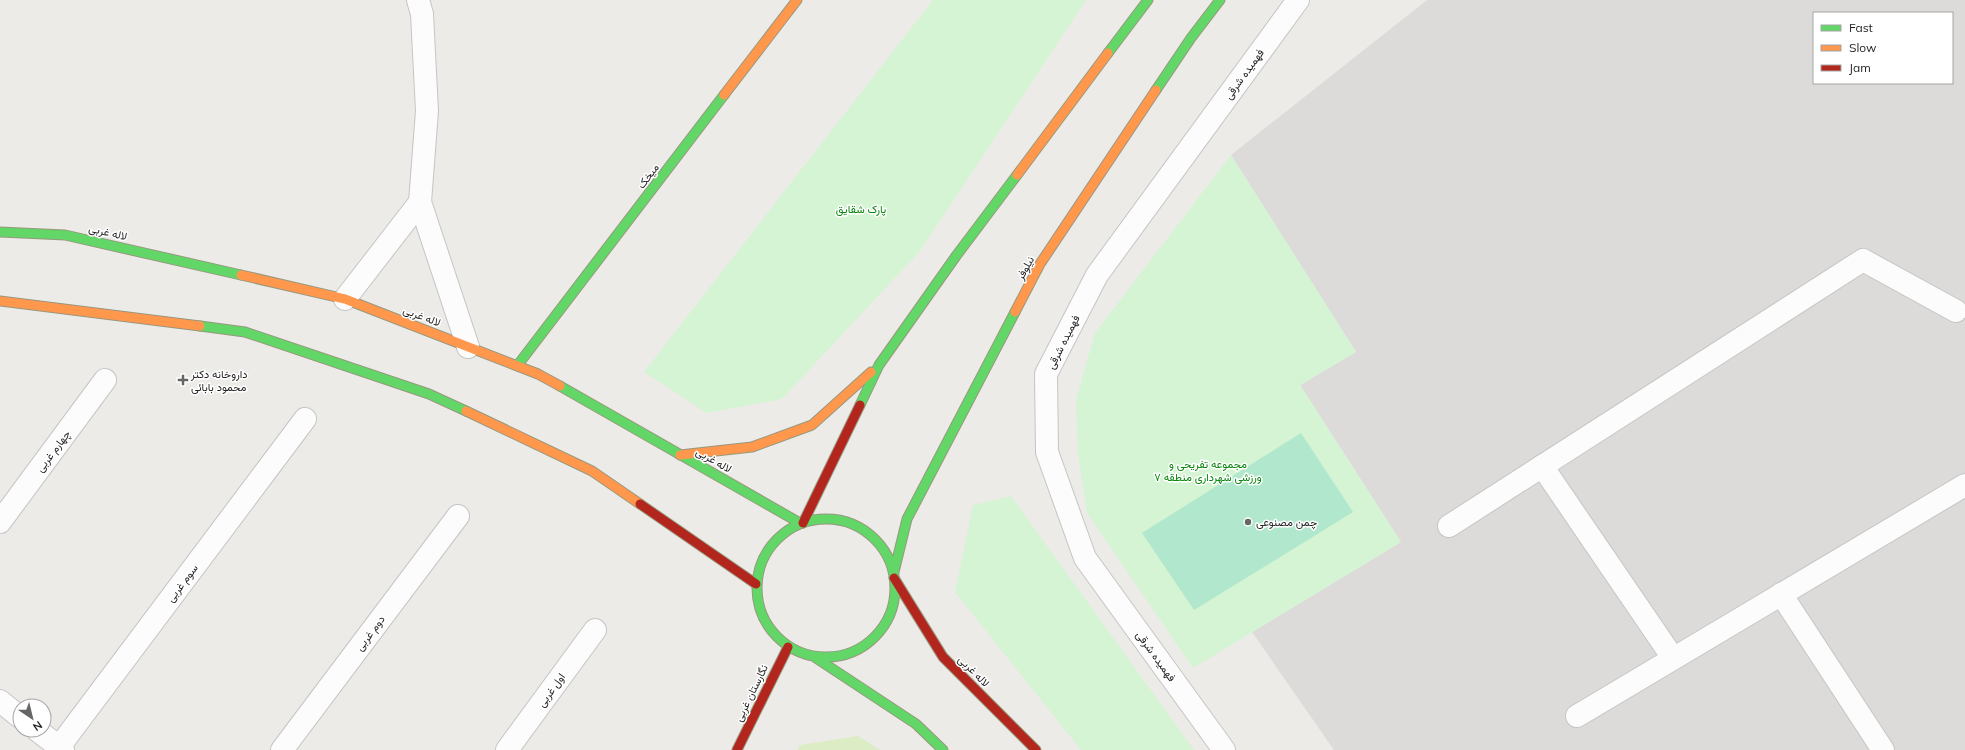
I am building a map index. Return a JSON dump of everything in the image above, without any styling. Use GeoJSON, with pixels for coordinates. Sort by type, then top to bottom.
{"type":"FeatureCollection","features":[{"type":"Feature","properties":{"kind":"main road","name":"میخک"},"geometry":{"type":"LineString","coordinates":[[517,366],[797,0]]}},
{"type":"Feature","properties":{"kind":"main road"},"geometry":{"type":"LineString","coordinates":[[802,523],[879,365],[956,256],[1148,0]]}},
{"type":"Feature","properties":{"kind":"main road","name":"نیلوفر"},"geometry":{"type":"LineString","coordinates":[[894,575],[907,519],[1040,264],[1191,38],[1220,0]]}},
{"type":"Feature","properties":{"kind":"main road","name":"لاله غربی"},"geometry":{"type":"LineString","coordinates":[[0,232],[65,235],[345,299],[538,374],[802,523]]}},
{"type":"Feature","properties":{"kind":"main road"},"geometry":{"type":"LineString","coordinates":[[0,301],[245,332],[428,394],[592,471],[756,584]]}},
{"type":"Feature","properties":{"kind":"main road"},"geometry":{"type":"LineString","coordinates":[[680,455],[752,447],[812,425],[879,365]]}},
{"type":"Feature","properties":{"kind":"main road"},"geometry":{"type":"LineString","coordinates":[[816,658],[838,657],[853,652],[860,649],[877,636],[889,617],[896,596],[894,575],[885,552],[869,533],[848,522],[824,519],[802,523],[783,533],[769,547],[760,565],[756,584],[757,603],[763,620],[774,635],[788,647],[802,654],[816,658],[916,724],[943,750]]}},
{"type":"Feature","properties":{"kind":"main road","name":"لاله غربی"},"geometry":{"type":"LineString","coordinates":[[894,575],[943,657],[1036,750]]}},
{"type":"Feature","properties":{"kind":"main road","name":"نگارستان غربی"},"geometry":{"type":"LineString","coordinates":[[737,750],[788,647]]}},
{"type":"Feature","properties":{"kind":"street"},"geometry":{"type":"LineString","coordinates":[[418,0],[422,14],[427,111],[420,202],[468,347]]}},
{"type":"Feature","properties":{"kind":"street","name":"فهمیده شرقی"},"geometry":{"type":"LineString","coordinates":[[1224,750],[1085,558],[1047,452],[1046,374],[1097,275],[1298,0]]}},
{"type":"Feature","properties":{"kind":"street"},"geometry":{"type":"LineString","coordinates":[[345,299],[420,202]]}},
{"type":"Feature","properties":{"kind":"street"},"geometry":{"type":"LineString","coordinates":[[1449,526],[1863,260],[1962,316]]}},
{"type":"Feature","properties":{"kind":"street","name":"چهارم غربی"},"geometry":{"type":"LineString","coordinates":[[0,522],[105,380]]}},
{"type":"Feature","properties":{"kind":"street","name":"سوم غربی"},"geometry":{"type":"LineString","coordinates":[[61,748],[305,419]]}},
{"type":"Feature","properties":{"kind":"street"},"geometry":{"type":"LineString","coordinates":[[1542,466],[1673,658]]}},
{"type":"Feature","properties":{"kind":"street"},"geometry":{"type":"LineString","coordinates":[[1576,716],[1965,486]]}},
{"type":"Feature","properties":{"kind":"street","name":"دوم غربی"},"geometry":{"type":"LineString","coordinates":[[282,750],[458,516]]}},
{"type":"Feature","properties":{"kind":"street"},"geometry":{"type":"LineString","coordinates":[[1781,594],[1883,750]]}},
{"type":"Feature","properties":{"kind":"street","name":"اول غربی"},"geometry":{"type":"LineString","coordinates":[[507,750],[595,630]]}},
{"type":"Feature","properties":{"kind":"street"},"geometry":{"type":"LineString","coordinates":[[0,701],[12,711]]}},
{"type":"Feature","properties":{"kind":"street"},"geometry":{"type":"LineString","coordinates":[[48,738],[61,748]]}},
{"type":"Feature","properties":{"kind":"shaded area"},"geometry":{"type":"Polygon","coordinates":[[[1427,0],[1965,0],[1965,750],[1334,750],[1252,632],[1401,542],[1300,385],[1356,352],[1231,155],[1427,0]]]}},
{"type":"Feature","properties":{"kind":"green space","name":"پارک شقایق"},"geometry":{"type":"Polygon","coordinates":[[[933,0],[1086,0],[920,251],[782,399],[707,413],[644,372],[933,0]]]}},
{"type":"Feature","properties":{"kind":"green space","name":"مجموعه تفریحی و ورزشی شهرداری منطقه ۷"},"geometry":{"type":"Polygon","coordinates":[[[1231,155],[1356,352],[1300,385],[1401,542],[1193,668],[1087,513],[1078,454],[1076,400],[1095,333],[1231,155]]]}},
{"type":"Feature","properties":{"kind":"green space","name":"چمن مصنوعی"},"geometry":{"type":"Polygon","coordinates":[[[1301,433],[1353,512],[1194,610],[1142,533],[1301,433]]]}},
{"type":"Feature","properties":{"kind":"green space"},"geometry":{"type":"Polygon","coordinates":[[[1011,496],[1194,750],[1081,750],[955,592],[973,505],[1011,496]]]}},
{"type":"Feature","properties":{"kind":"green space"},"geometry":{"type":"Polygon","coordinates":[[[858,736],[880,750],[797,750],[800,745],[858,736]]]}},
{"type":"Feature","properties":{"kind":"traffic: fast"},"geometry":{"type":"LineString","coordinates":[[1108,53],[1148,0]]}},
{"type":"Feature","properties":{"kind":"traffic: fast"},"geometry":{"type":"LineString","coordinates":[[1156,90],[1191,38],[1220,0]]}},
{"type":"Feature","properties":{"kind":"traffic: fast"},"geometry":{"type":"LineString","coordinates":[[517,366],[724,95]]}},
{"type":"Feature","properties":{"kind":"traffic: fast"},"geometry":{"type":"LineString","coordinates":[[860,405],[879,365],[956,256],[1017,175]]}},
{"type":"Feature","properties":{"kind":"traffic: fast"},"geometry":{"type":"LineString","coordinates":[[0,232],[65,235],[241,275]]}},
{"type":"Feature","properties":{"kind":"traffic: fast"},"geometry":{"type":"LineString","coordinates":[[894,572],[907,519],[1015,312]]}},
{"type":"Feature","properties":{"kind":"traffic: fast"},"geometry":{"type":"LineString","coordinates":[[200,326],[245,332],[429,394],[466,411]]}},
{"type":"Feature","properties":{"kind":"traffic: fast"},"geometry":{"type":"LineString","coordinates":[[560,386],[800,523]]}},
{"type":"Feature","properties":{"kind":"traffic: fast"},"geometry":{"type":"LineString","coordinates":[[833,519],[853,524],[865,530],[880,544],[890,561],[894,574],[895,588],[894,602],[890,615],[884,627],[870,642],[853,652],[840,656],[819,657],[799,652],[787,646],[772,632],[762,615],[758,602],[757,581],[762,561],[768,549],[782,534],[799,524],[812,520],[833,519]]}},
{"type":"Feature","properties":{"kind":"traffic: fast"},"geometry":{"type":"LineString","coordinates":[[816,658],[916,724],[943,750]]}},
{"type":"Feature","properties":{"kind":"traffic: slow"},"geometry":{"type":"LineString","coordinates":[[724,95],[797,0]]}},
{"type":"Feature","properties":{"kind":"traffic: slow"},"geometry":{"type":"LineString","coordinates":[[1017,175],[1108,53]]}},
{"type":"Feature","properties":{"kind":"traffic: slow"},"geometry":{"type":"LineString","coordinates":[[1015,312],[1040,264],[1156,90]]}},
{"type":"Feature","properties":{"kind":"traffic: slow"},"geometry":{"type":"LineString","coordinates":[[241,275],[345,299],[538,374],[560,386]]}},
{"type":"Feature","properties":{"kind":"traffic: slow"},"geometry":{"type":"LineString","coordinates":[[0,301],[200,326]]}},
{"type":"Feature","properties":{"kind":"traffic: slow"},"geometry":{"type":"LineString","coordinates":[[680,455],[752,447],[812,425],[871,372]]}},
{"type":"Feature","properties":{"kind":"traffic: slow"},"geometry":{"type":"LineString","coordinates":[[466,411],[592,471],[640,504]]}},
{"type":"Feature","properties":{"kind":"traffic: jam"},"geometry":{"type":"LineString","coordinates":[[803,523],[860,405]]}},
{"type":"Feature","properties":{"kind":"traffic: jam"},"geometry":{"type":"LineString","coordinates":[[640,504],[756,584]]}},
{"type":"Feature","properties":{"kind":"traffic: jam"},"geometry":{"type":"LineString","coordinates":[[894,578],[943,657],[1036,750]]}},
{"type":"Feature","properties":{"kind":"traffic: jam"},"geometry":{"type":"LineString","coordinates":[[737,750],[788,647]]}},
{"type":"Feature","properties":{"kind":"place","name":"داروخانه دکتر محمود بابائی"},"geometry":{"type":"Point","coordinates":[183,380]}},
{"type":"Feature","properties":{"kind":"place","name":"چمن مصنوعی"},"geometry":{"type":"Point","coordinates":[1248,522]}}]}
